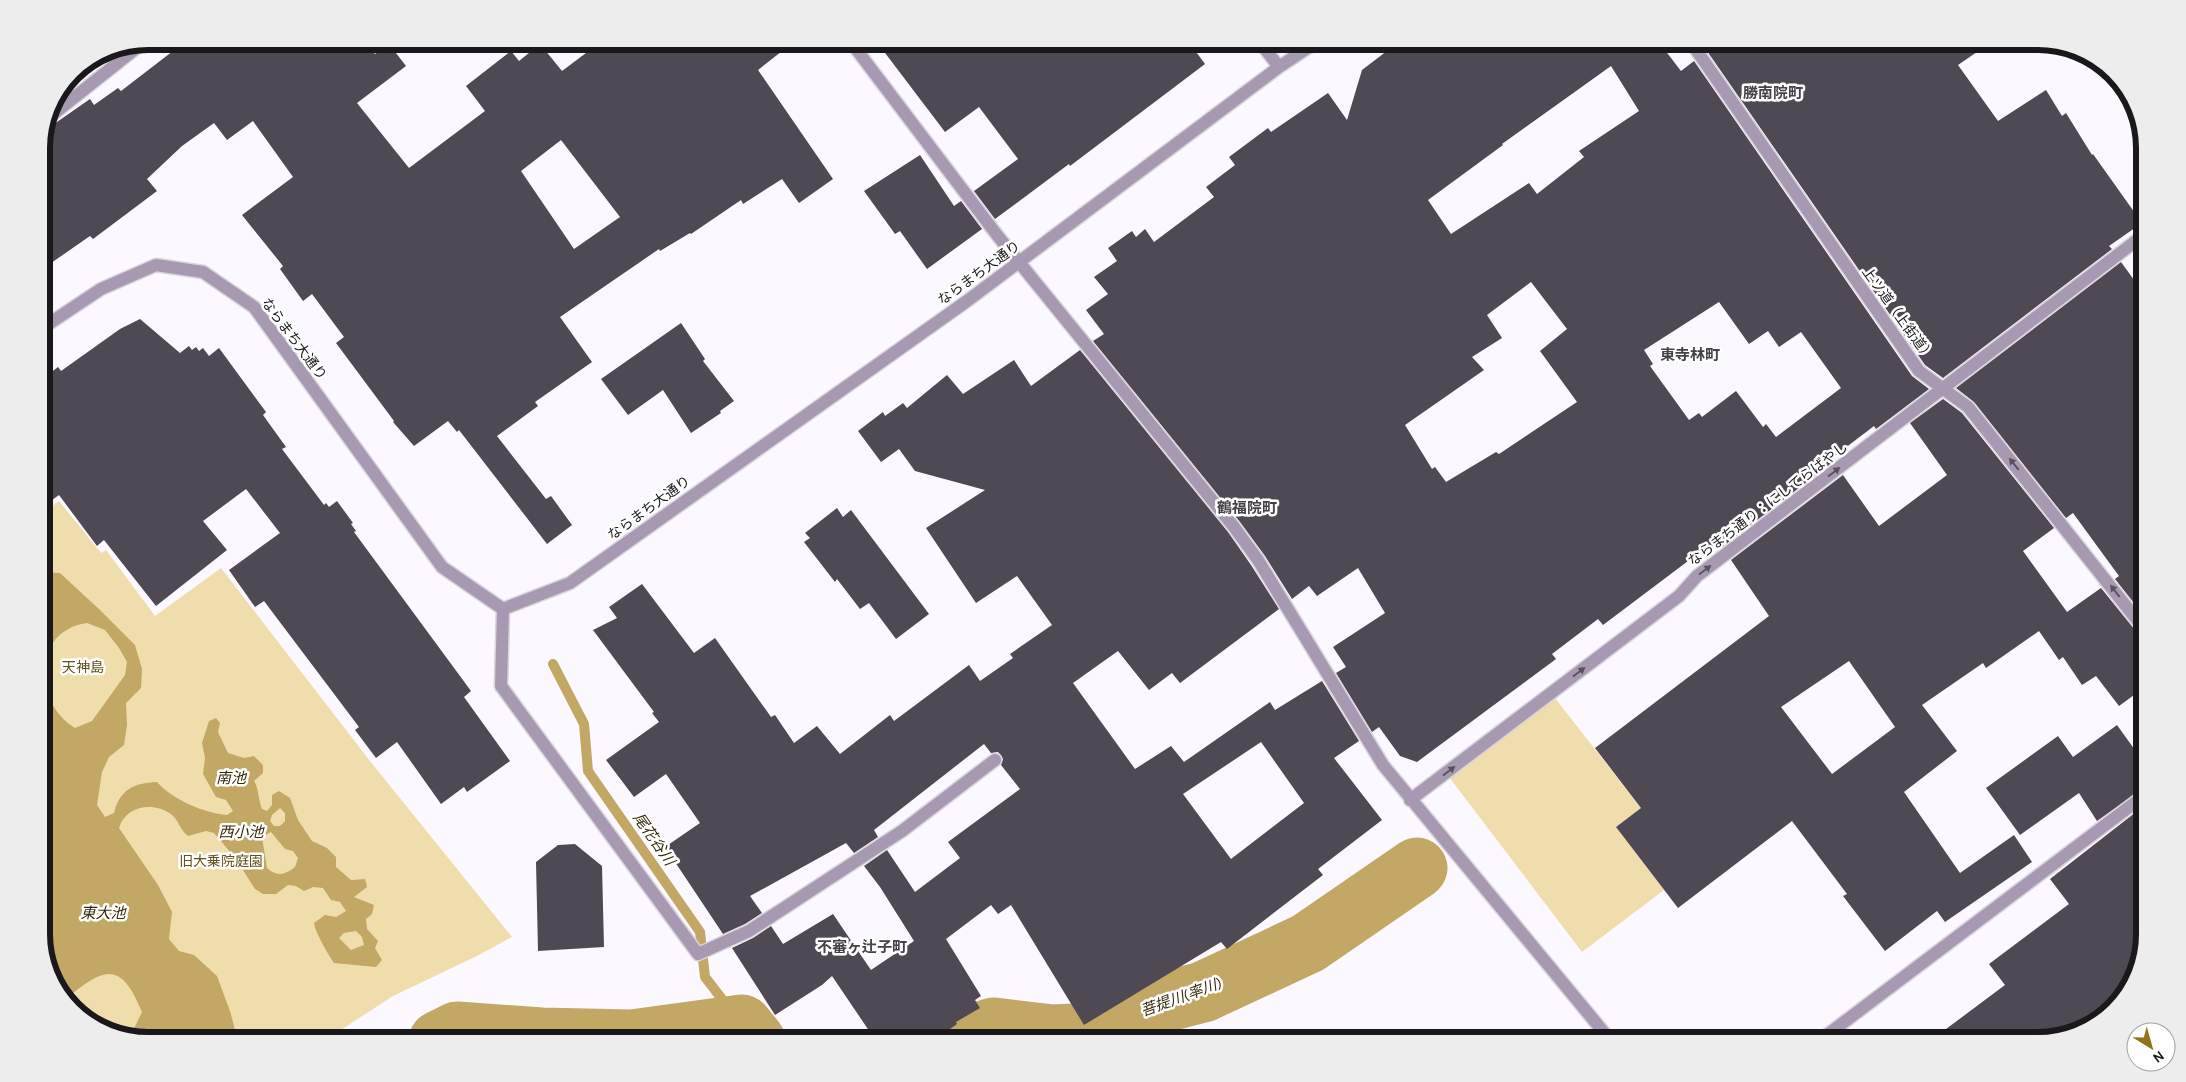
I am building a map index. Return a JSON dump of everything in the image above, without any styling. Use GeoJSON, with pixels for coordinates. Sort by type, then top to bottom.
{"type":"FeatureCollection","features":[{"type":"Feature","properties":{"kind":"street"},"geometry":{"type":"LineString","coordinates":[[857,50],[1019,263],[1239,534],[1263,568],[1383,765],[1603,1032]]}},
{"type":"Feature","properties":{"kind":"street"},"geometry":{"type":"LineString","coordinates":[[1266,50],[1279,67]]}},
{"type":"Feature","properties":{"kind":"street","name":"ならまち大通り"},"geometry":{"type":"LineString","coordinates":[[50,324],[101,289],[156,265],[203,272],[254,307],[442,568],[503,609],[570,583],[1019,263],[1279,67],[1304,50]]}},
{"type":"Feature","properties":{"kind":"street","name":"上ツ道（上街道）"},"geometry":{"type":"LineString","coordinates":[[1696,50],[1919,371],[1968,407],[2136,619]]}},
{"type":"Feature","properties":{"kind":"street"},"geometry":{"type":"LineString","coordinates":[[57,111],[132,51]]}},
{"type":"Feature","properties":{"kind":"street","name":"ならまち通り：にしてらばやし"},"geometry":{"type":"LineString","coordinates":[[1410,800],[1679,596],[1697,576],[2136,240]]}},
{"type":"Feature","properties":{"kind":"street"},"geometry":{"type":"LineString","coordinates":[[503,609],[501,686],[698,954],[749,931],[902,832],[995,760]]}},
{"type":"Feature","properties":{"kind":"street"},"geometry":{"type":"LineString","coordinates":[[1831,1032],[2136,802]]}},
{"type":"Feature","properties":{"kind":"green space","name":"旧大乗院庭園"},"geometry":{"type":"Polygon","coordinates":[[[59,501],[101,553],[106,550],[155,616],[221,568],[370,761],[512,937],[393,996],[338,1032],[135,1031],[111,1025],[83,1008],[74,999],[60,977],[55,965],[50,940],[50,508],[59,501]]]}},
{"type":"Feature","properties":{"kind":"green space"},"geometry":{"type":"Polygon","coordinates":[[[1551,693],[1641,808],[1616,827],[1664,890],[1582,952],[1446,773],[1551,693]]]}},
{"type":"Feature","properties":{"kind":"water","name":"東大池"},"geometry":{"type":"Polygon","coordinates":[[[50,572],[60,573],[135,645],[142,669],[141,688],[126,703],[127,725],[124,745],[109,757],[102,772],[97,805],[105,817],[114,813],[120,798],[129,789],[141,784],[157,782],[180,800],[209,812],[227,815],[233,811],[226,800],[216,797],[203,774],[205,758],[202,743],[209,721],[216,718],[220,723],[218,732],[228,753],[244,758],[254,756],[263,765],[263,773],[254,781],[262,809],[267,811],[272,805],[272,795],[279,791],[290,798],[298,820],[312,841],[327,848],[336,857],[336,867],[351,880],[365,879],[367,887],[354,897],[374,905],[372,914],[366,919],[367,929],[378,941],[375,948],[382,960],[376,967],[334,963],[319,937],[314,923],[325,915],[336,917],[346,911],[340,902],[331,900],[323,888],[313,887],[304,891],[296,886],[288,885],[276,894],[263,894],[255,889],[236,859],[214,833],[206,831],[188,836],[171,814],[164,810],[148,807],[133,810],[122,821],[119,828],[158,885],[172,912],[169,939],[179,951],[194,955],[217,976],[236,1032],[133,1031],[142,1012],[127,984],[119,977],[110,974],[101,975],[71,995],[60,977],[55,965],[50,940],[50,699],[61,717],[75,728],[92,721],[125,675],[127,662],[105,630],[87,623],[69,629],[56,639],[50,650],[50,572]],[[280,808],[272,815],[270,821],[274,826],[280,826],[285,821],[285,813],[280,808]],[[271,832],[262,837],[267,868],[278,874],[288,872],[295,867],[298,858],[293,851],[285,849],[271,832]],[[356,931],[344,933],[339,938],[351,950],[364,945],[362,937],[356,931]]]}},
{"type":"Feature","properties":{"kind":"building"},"geometry":{"type":"Polygon","coordinates":[[[174,50],[372,50],[375,54],[381,50],[394,50],[406,66],[357,103],[409,168],[485,111],[466,86],[511,51],[519,61],[533,50],[545,50],[562,71],[590,50],[784,50],[758,70],[833,179],[799,203],[782,179],[743,204],[741,200],[691,234],[660,251],[659,249],[560,317],[592,362],[535,402],[538,406],[497,436],[546,499],[551,496],[572,525],[547,544],[459,430],[457,432],[448,421],[414,446],[393,422],[336,343],[344,337],[312,294],[303,301],[280,269],[283,266],[242,215],[293,177],[253,121],[227,140],[214,123],[182,146],[147,179],[157,191],[93,239],[90,236],[50,264],[50,142],[53,125],[90,99],[94,105],[118,88],[121,91],[174,50]],[[561,140],[521,171],[574,249],[620,217],[561,140]]]}},
{"type":"Feature","properties":{"kind":"building"},"geometry":{"type":"Polygon","coordinates":[[[883,50],[1195,50],[1205,64],[1070,166],[1069,164],[995,219],[974,191],[1018,159],[979,107],[945,132],[883,50]]]}},
{"type":"Feature","properties":{"kind":"building"},"geometry":{"type":"Polygon","coordinates":[[[1388,50],[1665,50],[1681,71],[1694,61],[1912,376],[1929,389],[1876,429],[1874,426],[1832,458],[1834,461],[1722,547],[1718,542],[1698,557],[1696,555],[1603,625],[1598,619],[1552,654],[1556,659],[1417,762],[1400,756],[1379,727],[1372,732],[1336,673],[1346,667],[1333,647],[1385,613],[1358,568],[1317,596],[1309,586],[1292,599],[1265,556],[1240,522],[1093,341],[1104,334],[1086,310],[1108,294],[1094,277],[1117,261],[1108,248],[1132,231],[1136,237],[1145,229],[1154,242],[1214,197],[1206,187],[1235,165],[1229,157],[1268,128],[1271,132],[1328,93],[1347,120],[1362,70],[1388,50]],[[1611,66],[1428,200],[1451,234],[1529,183],[1537,194],[1584,157],[1579,151],[1639,111],[1611,66]],[[1531,282],[1487,315],[1502,338],[1472,357],[1484,370],[1405,425],[1432,469],[1435,467],[1446,482],[1496,452],[1499,454],[1577,402],[1540,351],[1567,329],[1531,282]],[[1719,302],[1644,350],[1653,364],[1650,366],[1689,420],[1699,413],[1702,417],[1736,391],[1763,427],[1766,424],[1776,437],[1841,388],[1801,332],[1779,347],[1768,331],[1749,344],[1719,302]]]}},
{"type":"Feature","properties":{"kind":"building"},"geometry":{"type":"Polygon","coordinates":[[[1980,50],[1958,65],[1998,121],[2046,90],[2062,116],[2066,113],[2092,155],[2136,215],[2136,227],[2109,246],[2112,249],[1943,378],[1925,365],[1707,51],[1980,50]]]}},
{"type":"Feature","properties":{"kind":"building"},"geometry":{"type":"Polygon","coordinates":[[[920,155],[954,206],[961,201],[982,229],[927,269],[900,231],[895,234],[864,191],[920,155]]]}},
{"type":"Feature","properties":{"kind":"building"},"geometry":{"type":"Polygon","coordinates":[[[2121,262],[2136,283],[2136,606],[2115,579],[2119,576],[2073,513],[2066,518],[1974,402],[1956,388],[2121,262]]]}},
{"type":"Feature","properties":{"kind":"building"},"geometry":{"type":"Polygon","coordinates":[[[140,319],[180,353],[189,346],[192,350],[196,347],[199,351],[203,348],[209,356],[219,348],[266,412],[263,415],[286,447],[282,449],[324,505],[326,503],[329,507],[337,501],[353,523],[351,524],[356,531],[354,532],[471,691],[464,697],[510,761],[467,792],[464,787],[441,804],[397,742],[376,758],[355,730],[359,727],[264,601],[255,607],[229,570],[280,533],[246,489],[203,521],[227,550],[156,606],[104,540],[97,546],[59,495],[50,502],[50,373],[58,367],[61,371],[120,329],[140,319]]]}},
{"type":"Feature","properties":{"kind":"building"},"geometry":{"type":"Polygon","coordinates":[[[681,323],[705,359],[703,361],[734,401],[720,411],[721,413],[691,433],[663,390],[628,415],[601,379],[681,323]]]}},
{"type":"Feature","properties":{"kind":"building"},"geometry":{"type":"Polygon","coordinates":[[[1080,350],[1228,532],[1279,609],[1180,683],[1172,673],[1149,690],[1118,651],[1073,683],[1135,769],[1171,746],[1184,762],[1270,702],[1275,710],[1322,681],[1359,741],[1334,758],[1382,820],[1318,869],[1323,875],[1227,949],[1221,942],[1084,1025],[1011,905],[998,914],[991,905],[946,939],[981,996],[975,1000],[980,1008],[956,1022],[957,1024],[946,1032],[870,1032],[832,976],[822,985],[775,1015],[732,948],[753,938],[771,926],[783,944],[833,914],[871,970],[914,941],[880,887],[864,866],[887,850],[915,892],[960,858],[948,842],[1020,789],[1001,765],[1003,759],[1001,755],[998,752],[991,753],[984,744],[874,830],[878,837],[854,853],[846,843],[750,896],[762,913],[745,924],[723,934],[665,847],[700,823],[666,774],[634,797],[606,760],[659,722],[652,713],[654,712],[593,630],[617,618],[609,607],[642,584],[694,653],[715,638],[771,717],[775,715],[794,743],[817,726],[840,754],[890,715],[894,721],[969,665],[980,681],[1013,658],[1010,654],[1052,625],[1017,576],[976,603],[926,528],[985,490],[915,471],[899,449],[881,462],[858,431],[883,412],[885,416],[903,403],[907,408],[947,375],[963,394],[1014,360],[1031,386],[1080,350]],[[1261,742],[1183,794],[1231,859],[1304,803],[1261,742]]]}},
{"type":"Feature","properties":{"kind":"building"},"geometry":{"type":"Polygon","coordinates":[[[1943,399],[1962,413],[2054,528],[2023,551],[2067,612],[2101,588],[2136,631],[2136,694],[2119,706],[2096,676],[2082,685],[2063,657],[2059,660],[2039,631],[1986,668],[1983,663],[1922,705],[1957,751],[1904,792],[1960,873],[2014,835],[2032,862],[1945,922],[1937,911],[1885,951],[1843,896],[1847,894],[1792,821],[1678,908],[1616,827],[1641,808],[1595,748],[1769,616],[1731,560],[1843,475],[1879,526],[1947,475],[1910,423],[1943,399]],[[1849,661],[1781,707],[1832,774],[1895,727],[1849,661]]]}},
{"type":"Feature","properties":{"kind":"building"},"geometry":{"type":"Polygon","coordinates":[[[837,508],[843,517],[851,510],[929,614],[896,639],[869,603],[860,609],[837,579],[835,582],[804,542],[810,538],[805,533],[837,508]]]}},
{"type":"Feature","properties":{"kind":"building"},"geometry":{"type":"Polygon","coordinates":[[[2117,725],[2136,751],[2136,793],[2097,821],[2079,793],[2020,835],[1986,788],[2058,736],[2073,757],[2117,725]]]}},
{"type":"Feature","properties":{"kind":"building"},"geometry":{"type":"Polygon","coordinates":[[[2136,812],[2136,940],[2131,965],[2112,999],[2087,1019],[2063,1029],[2038,1032],[1942,1032],[2005,985],[1989,964],[2069,904],[2050,879],[2136,812]]]}},
{"type":"Feature","properties":{"kind":"building"},"geometry":{"type":"Polygon","coordinates":[[[575,844],[602,866],[604,947],[538,951],[536,862],[558,845],[575,844]]]}},
{"type":"Feature","properties":{"kind":"waterway","name":"尾花谷川"},"geometry":{"type":"LineString","coordinates":[[553,664],[584,724],[588,771],[700,932],[705,977],[742,1025]]}},
{"type":"Feature","properties":{"kind":"waterway","name":"菩提川(率川)"},"geometry":{"type":"LineString","coordinates":[[1101,1032],[1152,1005],[1203,992],[1308,943],[1417,868]]}},
{"type":"Feature","properties":{"kind":"waterway","name":"菩提川(率川)"},"geometry":{"type":"LineString","coordinates":[[691,1032],[742,1025],[748,1032]]}},
{"type":"Feature","properties":{"kind":"waterway","name":"菩提川(率川)"},"geometry":{"type":"LineString","coordinates":[[981,1032],[994,1028],[1027,1032]]}},
{"type":"Feature","properties":{"kind":"district","name":"勝南院町"},"geometry":{"type":"Point","coordinates":[1773,93]}},
{"type":"Feature","properties":{"kind":"district","name":"東寺林町"},"geometry":{"type":"Point","coordinates":[1690,355]}},
{"type":"Feature","properties":{"kind":"district","name":"鶴福院町"},"geometry":{"type":"Point","coordinates":[1247,508]}},
{"type":"Feature","properties":{"kind":"district","name":"不審ヶ辻子町"},"geometry":{"type":"Point","coordinates":[862,947]}},
{"type":"Feature","properties":{"kind":"park label","name":"天神島"},"geometry":{"type":"Point","coordinates":[83,667]}},
{"type":"Feature","properties":{"kind":"water label","name":"南池"},"geometry":{"type":"Point","coordinates":[231,778]}},
{"type":"Feature","properties":{"kind":"water label","name":"西小池"},"geometry":{"type":"Point","coordinates":[241,832]}}]}
